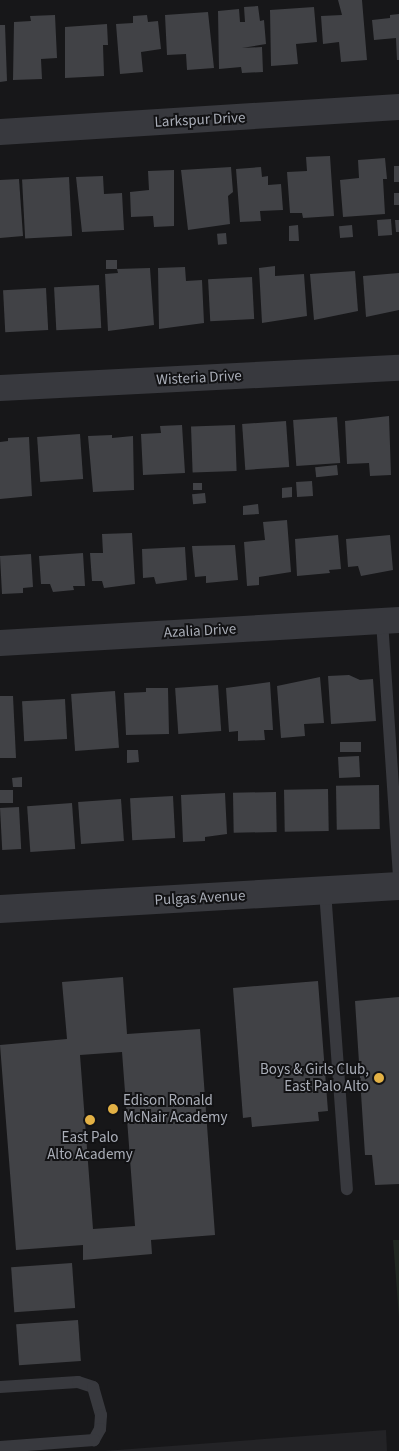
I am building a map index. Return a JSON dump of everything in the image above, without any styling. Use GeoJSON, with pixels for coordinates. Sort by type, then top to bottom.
{"type":"FeatureCollection","features":[{"type":"Feature","properties":{"kind":"street","name":"Larkspur Drive"},"geometry":{"type":"LineString","coordinates":[[0,132],[399,107]]}},
{"type":"Feature","properties":{"kind":"street","name":"Wisteria Drive"},"geometry":{"type":"LineString","coordinates":[[0,388],[399,368]]}},
{"type":"Feature","properties":{"kind":"street","name":"Azalia Drive"},"geometry":{"type":"LineString","coordinates":[[0,643],[391,620]]}},
{"type":"Feature","properties":{"kind":"street","name":"Pulgas Avenue"},"geometry":{"type":"LineString","coordinates":[[0,909],[399,886]]}},
{"type":"Feature","properties":{"kind":"lane"},"geometry":{"type":"LineString","coordinates":[[391,620],[399,875]]}},
{"type":"Feature","properties":{"kind":"lane"},"geometry":{"type":"LineString","coordinates":[[324,891],[347,1189]]}},
{"type":"Feature","properties":{"kind":"lane"},"geometry":{"type":"LineString","coordinates":[[0,1388],[78,1382],[93,1387],[101,1415],[100,1430],[94,1440],[0,1447]]}},
{"type":"Feature","properties":{"kind":"shaded area"},"geometry":{"type":"Polygon","coordinates":[[[393,1240],[399,1240],[399,1317],[393,1240]]]}},
{"type":"Feature","properties":{"kind":"shaded area"},"geometry":{"type":"Polygon","coordinates":[[[386,1430],[387,1451],[104,1451],[386,1430]]]}},
{"type":"Feature","properties":{"kind":"building"},"geometry":{"type":"Polygon","coordinates":[[[338,0],[362,0],[367,60],[341,62],[339,42],[323,44],[321,16],[342,15],[338,0]]]}},
{"type":"Feature","properties":{"kind":"building"},"geometry":{"type":"Polygon","coordinates":[[[258,6],[260,21],[264,20],[266,44],[242,48],[262,47],[263,72],[242,73],[241,67],[219,69],[218,11],[239,9],[240,22],[245,22],[244,7],[258,6]]]}},
{"type":"Feature","properties":{"kind":"building"},"geometry":{"type":"Polygon","coordinates":[[[314,7],[317,42],[296,44],[298,64],[271,66],[270,10],[314,7]]]}},
{"type":"Feature","properties":{"kind":"building"},"geometry":{"type":"Polygon","coordinates":[[[208,12],[214,68],[187,70],[186,54],[167,55],[165,15],[208,12]]]}},
{"type":"Feature","properties":{"kind":"building"},"geometry":{"type":"Polygon","coordinates":[[[399,14],[399,60],[397,60],[396,38],[374,40],[372,20],[390,18],[390,15],[399,14]]]}},
{"type":"Feature","properties":{"kind":"building"},"geometry":{"type":"Polygon","coordinates":[[[55,15],[57,58],[41,59],[42,79],[13,80],[14,22],[31,21],[30,16],[55,15]]]}},
{"type":"Feature","properties":{"kind":"building"},"geometry":{"type":"Polygon","coordinates":[[[147,15],[148,22],[158,21],[161,49],[141,52],[143,72],[120,74],[116,24],[133,23],[133,16],[147,15]]]}},
{"type":"Feature","properties":{"kind":"building"},"geometry":{"type":"Polygon","coordinates":[[[107,24],[108,45],[103,45],[104,76],[65,78],[65,27],[107,24]]]}},
{"type":"Feature","properties":{"kind":"building"},"geometry":{"type":"Polygon","coordinates":[[[0,25],[5,25],[7,81],[0,82],[0,25]]]}},
{"type":"Feature","properties":{"kind":"building"},"geometry":{"type":"Polygon","coordinates":[[[330,156],[334,216],[303,218],[302,213],[290,213],[287,172],[307,171],[306,157],[330,156]]]}},
{"type":"Feature","properties":{"kind":"building"},"geometry":{"type":"Polygon","coordinates":[[[385,158],[387,179],[383,179],[385,214],[343,217],[340,180],[359,178],[358,160],[385,158]]]}},
{"type":"Feature","properties":{"kind":"building"},"geometry":{"type":"Polygon","coordinates":[[[394,166],[399,166],[399,182],[394,182],[394,166]]]}},
{"type":"Feature","properties":{"kind":"building"},"geometry":{"type":"Polygon","coordinates":[[[231,167],[233,192],[228,196],[230,224],[188,230],[181,170],[231,167]]]}},
{"type":"Feature","properties":{"kind":"building"},"geometry":{"type":"Polygon","coordinates":[[[261,167],[262,177],[268,176],[268,185],[281,184],[283,210],[260,211],[261,221],[240,222],[236,169],[261,167]]]}},
{"type":"Feature","properties":{"kind":"building"},"geometry":{"type":"Polygon","coordinates":[[[174,170],[174,226],[154,227],[153,216],[131,217],[130,192],[149,190],[148,171],[174,170]]]}},
{"type":"Feature","properties":{"kind":"building"},"geometry":{"type":"Polygon","coordinates":[[[103,176],[104,194],[122,193],[124,230],[82,232],[76,177],[103,176]]]}},
{"type":"Feature","properties":{"kind":"building"},"geometry":{"type":"Polygon","coordinates":[[[69,177],[72,236],[25,238],[22,179],[69,177]]]}},
{"type":"Feature","properties":{"kind":"building"},"geometry":{"type":"Polygon","coordinates":[[[19,179],[23,236],[0,238],[0,180],[19,179]]]}},
{"type":"Feature","properties":{"kind":"building"},"geometry":{"type":"Polygon","coordinates":[[[394,193],[399,193],[399,205],[394,205],[394,193]]]}},
{"type":"Feature","properties":{"kind":"building"},"geometry":{"type":"Polygon","coordinates":[[[391,219],[392,235],[378,236],[377,220],[391,219]]]}},
{"type":"Feature","properties":{"kind":"building"},"geometry":{"type":"Polygon","coordinates":[[[395,220],[399,220],[399,232],[396,232],[395,220]]]}},
{"type":"Feature","properties":{"kind":"building"},"geometry":{"type":"Polygon","coordinates":[[[298,225],[299,241],[289,241],[289,226],[298,225]]]}},
{"type":"Feature","properties":{"kind":"building"},"geometry":{"type":"Polygon","coordinates":[[[352,225],[353,237],[340,238],[339,226],[352,225]]]}},
{"type":"Feature","properties":{"kind":"building"},"geometry":{"type":"Polygon","coordinates":[[[226,233],[227,244],[218,245],[217,234],[226,233]]]}},
{"type":"Feature","properties":{"kind":"building"},"geometry":{"type":"Polygon","coordinates":[[[106,260],[117,260],[117,269],[106,269],[106,260]]]}},
{"type":"Feature","properties":{"kind":"building"},"geometry":{"type":"Polygon","coordinates":[[[275,266],[275,276],[304,274],[307,316],[262,323],[259,268],[275,266]]]}},
{"type":"Feature","properties":{"kind":"building"},"geometry":{"type":"Polygon","coordinates":[[[185,267],[186,281],[202,280],[204,323],[159,329],[158,268],[185,267]]]}},
{"type":"Feature","properties":{"kind":"building"},"geometry":{"type":"Polygon","coordinates":[[[150,268],[154,325],[108,331],[105,274],[118,273],[117,269],[150,268]]]}},
{"type":"Feature","properties":{"kind":"building"},"geometry":{"type":"Polygon","coordinates":[[[355,271],[358,311],[314,320],[310,274],[355,271]]]}},
{"type":"Feature","properties":{"kind":"building"},"geometry":{"type":"Polygon","coordinates":[[[399,273],[399,310],[366,317],[363,276],[399,273]]]}},
{"type":"Feature","properties":{"kind":"building"},"geometry":{"type":"Polygon","coordinates":[[[252,277],[254,319],[210,321],[208,279],[252,277]]]}},
{"type":"Feature","properties":{"kind":"building"},"geometry":{"type":"Polygon","coordinates":[[[99,285],[101,328],[56,330],[54,287],[99,285]]]}},
{"type":"Feature","properties":{"kind":"building"},"geometry":{"type":"Polygon","coordinates":[[[46,288],[48,330],[5,332],[3,290],[46,288]]]}},
{"type":"Feature","properties":{"kind":"building"},"geometry":{"type":"Polygon","coordinates":[[[389,416],[391,475],[370,476],[369,463],[347,464],[345,421],[389,416]]]}},
{"type":"Feature","properties":{"kind":"building"},"geometry":{"type":"Polygon","coordinates":[[[337,417],[340,463],[296,466],[293,420],[337,417]]]}},
{"type":"Feature","properties":{"kind":"building"},"geometry":{"type":"Polygon","coordinates":[[[286,421],[289,467],[245,470],[242,424],[286,421]]]}},
{"type":"Feature","properties":{"kind":"building"},"geometry":{"type":"Polygon","coordinates":[[[182,425],[185,473],[143,475],[141,434],[161,433],[160,426],[182,425]]]}},
{"type":"Feature","properties":{"kind":"building"},"geometry":{"type":"Polygon","coordinates":[[[235,425],[237,471],[193,473],[191,427],[235,425]]]}},
{"type":"Feature","properties":{"kind":"building"},"geometry":{"type":"Polygon","coordinates":[[[80,434],[83,479],[40,482],[37,437],[80,434]]]}},
{"type":"Feature","properties":{"kind":"building"},"geometry":{"type":"Polygon","coordinates":[[[112,435],[112,438],[133,436],[134,490],[93,492],[88,436],[112,435]]]}},
{"type":"Feature","properties":{"kind":"building"},"geometry":{"type":"Polygon","coordinates":[[[29,437],[32,496],[0,499],[0,442],[8,441],[8,438],[29,437]]]}},
{"type":"Feature","properties":{"kind":"building"},"geometry":{"type":"Polygon","coordinates":[[[337,465],[338,475],[316,477],[315,467],[337,465]]]}},
{"type":"Feature","properties":{"kind":"building"},"geometry":{"type":"Polygon","coordinates":[[[312,481],[313,496],[297,497],[296,482],[312,481]]]}},
{"type":"Feature","properties":{"kind":"building"},"geometry":{"type":"Polygon","coordinates":[[[193,483],[202,483],[202,490],[193,490],[193,483]]]}},
{"type":"Feature","properties":{"kind":"building"},"geometry":{"type":"Polygon","coordinates":[[[292,487],[292,497],[282,498],[282,488],[292,487]]]}},
{"type":"Feature","properties":{"kind":"building"},"geometry":{"type":"Polygon","coordinates":[[[205,493],[206,503],[193,504],[192,494],[205,493]]]}},
{"type":"Feature","properties":{"kind":"building"},"geometry":{"type":"Polygon","coordinates":[[[258,504],[259,514],[243,515],[243,506],[258,504]]]}},
{"type":"Feature","properties":{"kind":"building"},"geometry":{"type":"Polygon","coordinates":[[[287,520],[291,572],[259,577],[259,585],[247,586],[244,542],[265,540],[263,522],[287,520]]]}},
{"type":"Feature","properties":{"kind":"building"},"geometry":{"type":"Polygon","coordinates":[[[132,533],[135,584],[104,588],[102,581],[92,581],[90,553],[103,553],[102,534],[132,533]]]}},
{"type":"Feature","properties":{"kind":"building"},"geometry":{"type":"Polygon","coordinates":[[[338,535],[341,569],[329,570],[330,573],[297,576],[295,539],[338,535]]]}},
{"type":"Feature","properties":{"kind":"building"},"geometry":{"type":"Polygon","coordinates":[[[390,535],[393,570],[361,576],[358,566],[348,567],[346,539],[390,535]]]}},
{"type":"Feature","properties":{"kind":"building"},"geometry":{"type":"Polygon","coordinates":[[[235,545],[238,580],[206,583],[206,576],[195,577],[192,546],[235,545]]]}},
{"type":"Feature","properties":{"kind":"building"},"geometry":{"type":"Polygon","coordinates":[[[185,547],[187,580],[156,584],[154,577],[143,578],[142,549],[185,547]]]}},
{"type":"Feature","properties":{"kind":"building"},"geometry":{"type":"Polygon","coordinates":[[[83,553],[85,586],[73,586],[74,590],[53,592],[50,584],[41,584],[39,556],[83,553]]]}},
{"type":"Feature","properties":{"kind":"building"},"geometry":{"type":"Polygon","coordinates":[[[31,554],[33,587],[23,588],[23,593],[2,594],[0,556],[31,554]]]}},
{"type":"Feature","properties":{"kind":"building"},"geometry":{"type":"Polygon","coordinates":[[[349,675],[360,680],[373,679],[376,721],[331,724],[328,676],[349,675]]]}},
{"type":"Feature","properties":{"kind":"building"},"geometry":{"type":"Polygon","coordinates":[[[320,677],[324,723],[304,724],[305,736],[281,738],[277,686],[320,677]]]}},
{"type":"Feature","properties":{"kind":"building"},"geometry":{"type":"Polygon","coordinates":[[[270,682],[273,730],[264,730],[265,740],[238,741],[238,731],[229,732],[226,688],[270,682]]]}},
{"type":"Feature","properties":{"kind":"building"},"geometry":{"type":"Polygon","coordinates":[[[218,685],[221,731],[178,734],[175,688],[218,685]]]}},
{"type":"Feature","properties":{"kind":"building"},"geometry":{"type":"Polygon","coordinates":[[[146,688],[168,688],[169,734],[126,735],[124,693],[146,692],[146,688]]]}},
{"type":"Feature","properties":{"kind":"building"},"geometry":{"type":"Polygon","coordinates":[[[115,691],[119,748],[75,751],[71,694],[115,691]]]}},
{"type":"Feature","properties":{"kind":"building"},"geometry":{"type":"Polygon","coordinates":[[[0,696],[13,696],[16,758],[0,758],[0,696]]]}},
{"type":"Feature","properties":{"kind":"building"},"geometry":{"type":"Polygon","coordinates":[[[65,699],[67,739],[24,741],[22,701],[65,699]]]}},
{"type":"Feature","properties":{"kind":"building"},"geometry":{"type":"Polygon","coordinates":[[[340,742],[361,742],[361,752],[340,752],[340,742]]]}},
{"type":"Feature","properties":{"kind":"building"},"geometry":{"type":"Polygon","coordinates":[[[127,750],[138,750],[139,762],[127,763],[127,750]]]}},
{"type":"Feature","properties":{"kind":"building"},"geometry":{"type":"Polygon","coordinates":[[[359,756],[360,777],[339,778],[338,757],[359,756]]]}},
{"type":"Feature","properties":{"kind":"building"},"geometry":{"type":"Polygon","coordinates":[[[22,777],[22,787],[13,787],[12,778],[22,777]]]}},
{"type":"Feature","properties":{"kind":"building"},"geometry":{"type":"Polygon","coordinates":[[[379,785],[380,829],[337,830],[336,786],[379,785]]]}},
{"type":"Feature","properties":{"kind":"building"},"geometry":{"type":"Polygon","coordinates":[[[328,789],[329,831],[285,832],[284,790],[328,789]]]}},
{"type":"Feature","properties":{"kind":"building"},"geometry":{"type":"Polygon","coordinates":[[[0,790],[13,790],[13,803],[0,803],[0,790]]]}},
{"type":"Feature","properties":{"kind":"building"},"geometry":{"type":"Polygon","coordinates":[[[276,792],[277,832],[234,833],[233,793],[276,792]]]}},
{"type":"Feature","properties":{"kind":"building"},"geometry":{"type":"Polygon","coordinates":[[[225,793],[227,834],[205,837],[205,841],[183,842],[181,795],[225,793]]]}},
{"type":"Feature","properties":{"kind":"building"},"geometry":{"type":"Polygon","coordinates":[[[173,796],[175,838],[132,840],[130,798],[173,796]]]}},
{"type":"Feature","properties":{"kind":"building"},"geometry":{"type":"Polygon","coordinates":[[[121,799],[124,841],[81,844],[78,802],[121,799]]]}},
{"type":"Feature","properties":{"kind":"building"},"geometry":{"type":"Polygon","coordinates":[[[72,803],[75,849],[30,852],[27,806],[72,803]]]}},
{"type":"Feature","properties":{"kind":"building"},"geometry":{"type":"Polygon","coordinates":[[[19,807],[21,849],[2,850],[0,808],[19,807]]]}},
{"type":"Feature","properties":{"kind":"building"},"geometry":{"type":"Polygon","coordinates":[[[123,977],[127,1034],[200,1029],[215,1235],[151,1240],[152,1254],[83,1260],[83,1245],[16,1250],[0,1045],[67,1039],[62,982],[123,977]],[[122,1052],[80,1055],[93,1229],[135,1226],[122,1052]]]}},
{"type":"Feature","properties":{"kind":"building"},"geometry":{"type":"Polygon","coordinates":[[[318,981],[328,1111],[318,1112],[319,1121],[252,1127],[251,1117],[243,1118],[233,988],[318,981]]]}},
{"type":"Feature","properties":{"kind":"building","name":"Boys & Girls Club, East Palo Alto"},"geometry":{"type":"Polygon","coordinates":[[[399,997],[399,1184],[375,1185],[372,1155],[365,1155],[355,1001],[399,997]]]}},
{"type":"Feature","properties":{"kind":"building"},"geometry":{"type":"Polygon","coordinates":[[[72,1263],[75,1308],[14,1312],[11,1267],[72,1263]]]}},
{"type":"Feature","properties":{"kind":"building"},"geometry":{"type":"Polygon","coordinates":[[[78,1320],[81,1361],[19,1365],[16,1324],[78,1320]]]}},
{"type":"Feature","properties":{"kind":"place","name":"Boys & Girls Club, East Palo Alto"},"geometry":{"type":"Point","coordinates":[379,1078]}},
{"type":"Feature","properties":{"kind":"place","name":"Edison Ronald McNair Academy"},"geometry":{"type":"Point","coordinates":[113,1109]}},
{"type":"Feature","properties":{"kind":"place","name":"East Palo Alto Academy"},"geometry":{"type":"Point","coordinates":[90,1120]}}]}
